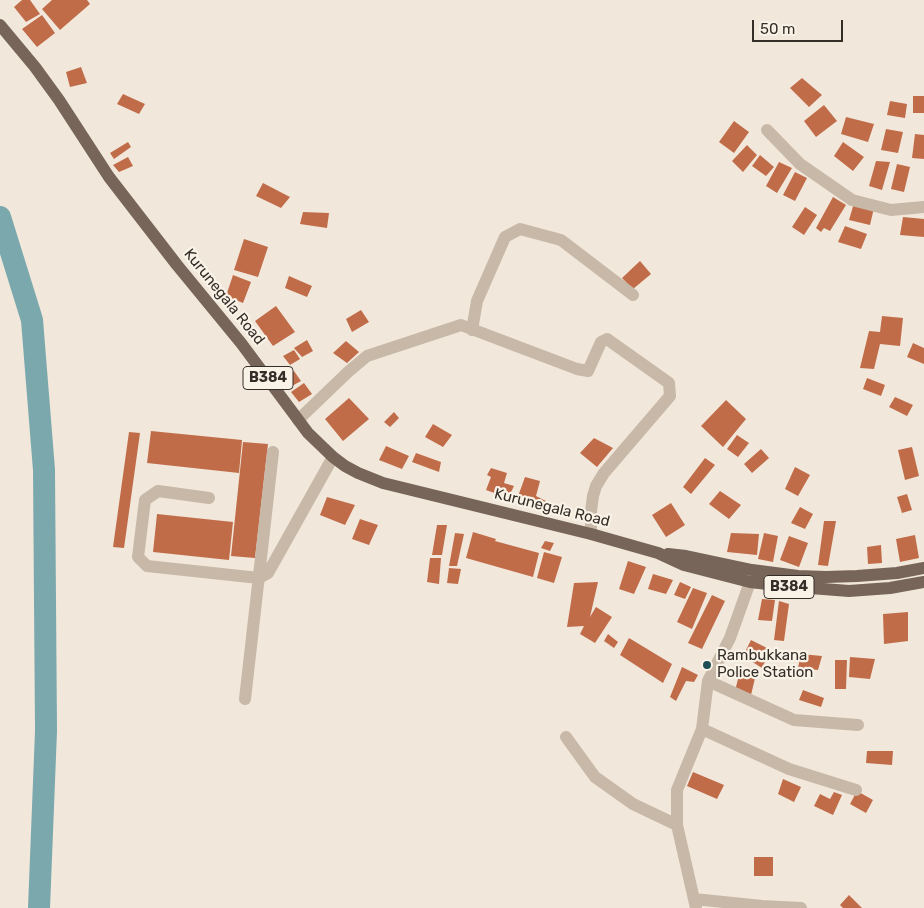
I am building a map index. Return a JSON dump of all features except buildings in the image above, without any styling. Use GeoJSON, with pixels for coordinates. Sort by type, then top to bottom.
{"type":"FeatureCollection","features":[{"type":"Feature","properties":{"kind":"main road","name":"Kurunegala Road"},"geometry":{"type":"LineString","coordinates":[[0,25],[35,66],[115,185],[176,264],[241,343],[308,433],[344,466],[383,483],[592,534],[658,553],[686,556],[785,586],[849,591],[890,588],[924,582]]}},
{"type":"Feature","properties":{"kind":"main road","name":"Kurunegala Road"},"geometry":{"type":"LineString","coordinates":[[751,576],[826,577],[896,573],[924,568]]}},
{"type":"Feature","properties":{"kind":"street"},"geometry":{"type":"LineString","coordinates":[[767,130],[800,164],[852,200],[891,210],[924,206]]}},
{"type":"Feature","properties":{"kind":"street"},"geometry":{"type":"LineString","coordinates":[[472,330],[477,301],[505,237],[520,229],[561,240],[632,295]]}},
{"type":"Feature","properties":{"kind":"street"},"geometry":{"type":"LineString","coordinates":[[298,420],[367,356],[462,325],[577,370],[588,371],[600,342],[607,339],[669,383],[670,396],[596,486],[591,511],[592,534]]}},
{"type":"Feature","properties":{"kind":"street"},"geometry":{"type":"LineString","coordinates":[[245,699],[273,452]]}},
{"type":"Feature","properties":{"kind":"street"},"geometry":{"type":"LineString","coordinates":[[209,498],[158,491],[146,500],[138,557],[147,566],[259,578],[268,573],[333,457]]}},
{"type":"Feature","properties":{"kind":"street"},"geometry":{"type":"LineString","coordinates":[[751,576],[730,638],[708,681],[702,729],[677,790],[677,826],[695,903],[801,908]]}},
{"type":"Feature","properties":{"kind":"street"},"geometry":{"type":"LineString","coordinates":[[708,681],[794,720],[858,725]]}},
{"type":"Feature","properties":{"kind":"street"},"geometry":{"type":"LineString","coordinates":[[702,729],[789,769],[856,790]]}},
{"type":"Feature","properties":{"kind":"street"},"geometry":{"type":"LineString","coordinates":[[566,737],[595,777],[634,804],[677,826]]}},
{"type":"Feature","properties":{"kind":"waterway"},"geometry":{"type":"LineString","coordinates":[[0,217],[32,320],[44,470],[46,731],[39,908]]}},
{"type":"Feature","properties":{"kind":"place","name":"Rambukkana Police Station"},"geometry":{"type":"Point","coordinates":[707,665]}}]}
